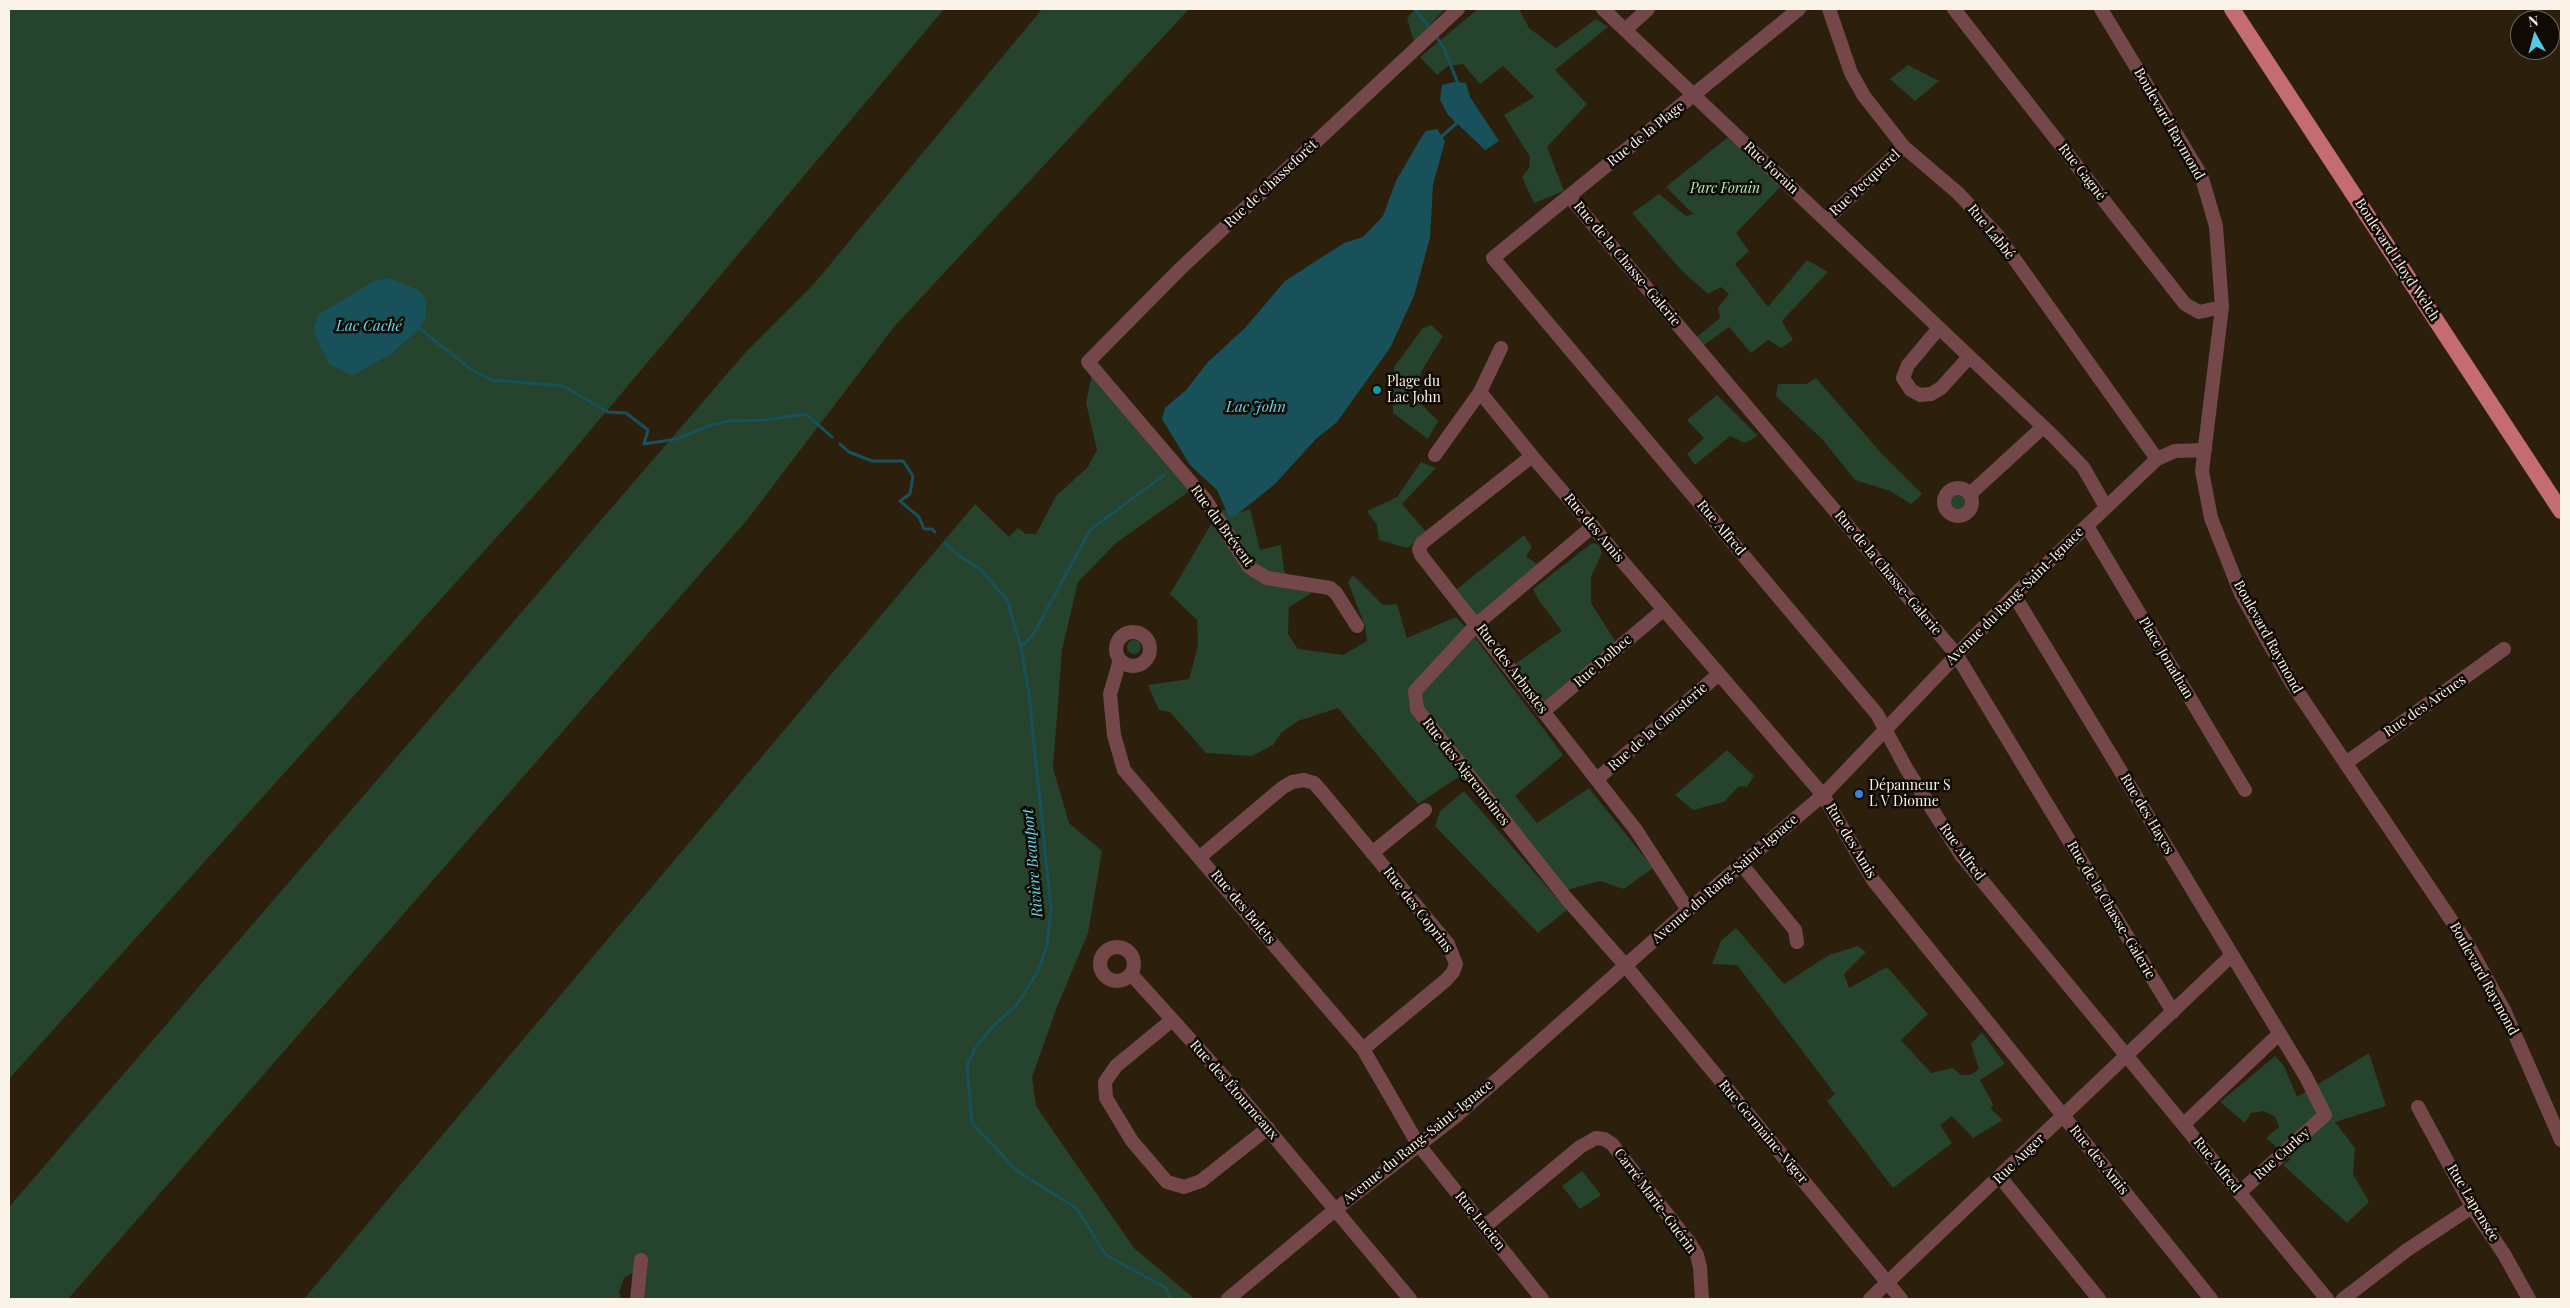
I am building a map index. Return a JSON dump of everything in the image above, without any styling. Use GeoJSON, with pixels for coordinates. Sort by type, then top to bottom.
{"type":"FeatureCollection","features":[{"type":"Feature","properties":{"kind":"main road","name":"Boulevard Lloyd Welch"},"geometry":{"type":"LineString","coordinates":[[2232,9],[2561,511]]}},
{"type":"Feature","properties":{"kind":"street","name":"Rue de Chasseforêt"},"geometry":{"type":"LineString","coordinates":[[1088,362],[1180,269],[1458,9]]}},
{"type":"Feature","properties":{"kind":"street","name":"Rue Forain"},"geometry":{"type":"LineString","coordinates":[[1602,9],[1693,96],[1827,219],[1969,358],[2043,427],[2082,467],[2106,507]]}},
{"type":"Feature","properties":{"kind":"street"},"geometry":{"type":"LineString","coordinates":[[1625,30],[1648,9]]}},
{"type":"Feature","properties":{"kind":"street","name":"Rue de la Plage"},"geometry":{"type":"LineString","coordinates":[[1493,258],[1799,9]]}},
{"type":"Feature","properties":{"kind":"street","name":"Rue Labbé"},"geometry":{"type":"LineString","coordinates":[[1829,9],[1851,73],[1864,96],[1904,147],[1958,193],[1998,236],[2157,459]]}},
{"type":"Feature","properties":{"kind":"street","name":"Rue Gagné"},"geometry":{"type":"LineString","coordinates":[[1954,9],[2185,304],[2199,312],[2222,307]]}},
{"type":"Feature","properties":{"kind":"street","name":"Boulevard Raymond"},"geometry":{"type":"LineString","coordinates":[[2101,9],[2201,175],[2216,226],[2222,307],[2202,471],[2211,518],[2241,594],[2292,682],[2468,945],[2505,1012],[2561,1140]]}},
{"type":"Feature","properties":{"kind":"street","name":"Rue Pecquerel"},"geometry":{"type":"LineString","coordinates":[[1827,219],[1904,147]]}},
{"type":"Feature","properties":{"kind":"street","name":"Rue de la Chasse-Galerie"},"geometry":{"type":"LineString","coordinates":[[1569,196],[1956,654],[2172,1012]]}},
{"type":"Feature","properties":{"kind":"street","name":"Rue Alfred"},"geometry":{"type":"LineString","coordinates":[[1493,258],[1877,714],[1906,768],[1961,855],[2128,1055],[2327,1299]]}},
{"type":"Feature","properties":{"kind":"street"},"geometry":{"type":"LineString","coordinates":[[1939,328],[1908,365],[1903,378],[1912,390],[1920,395],[1931,394],[1941,388],[1969,358]]}},
{"type":"Feature","properties":{"kind":"street"},"geometry":{"type":"LineString","coordinates":[[1435,455],[1480,392],[1501,348]]}},
{"type":"Feature","properties":{"kind":"street","name":"Rue du Brévent"},"geometry":{"type":"LineString","coordinates":[[1088,362],[1205,499],[1249,567],[1267,578],[1330,588],[1336,593],[1357,626]]}},
{"type":"Feature","properties":{"kind":"street","name":"Rue des Amis"},"geometry":{"type":"LineString","coordinates":[[1480,392],[1663,610],[1823,795],[1873,880],[2211,1299]]}},
{"type":"Feature","properties":{"kind":"street"},"geometry":{"type":"LineString","coordinates":[[1970,494],[2043,427]]}},
{"type":"Feature","properties":{"kind":"street","name":"Avenue du Rang-Saint-Ignace"},"geometry":{"type":"LineString","coordinates":[[1228,1299],[1336,1208],[1454,1117],[1688,910],[1823,795],[2014,595],[2157,459],[2175,451],[2205,450]]}},
{"type":"Feature","properties":{"kind":"street","name":"Rue des Arbustes"},"geometry":{"type":"LineString","coordinates":[[1532,456],[1422,543],[1419,549],[1426,562],[1477,624],[1636,830],[1688,910]]}},
{"type":"Feature","properties":{"kind":"street","name":"Rue des Aigremoines"},"geometry":{"type":"LineString","coordinates":[[1593,526],[1477,624],[1415,691],[1417,709],[1566,898],[1625,965]]}},
{"type":"Feature","properties":{"kind":"street","name":"Place Jonathan"},"geometry":{"type":"LineString","coordinates":[[2087,526],[2245,790]]}},
{"type":"Feature","properties":{"kind":"street","name":"Rue des Hayes"},"geometry":{"type":"LineString","coordinates":[[2014,595],[2306,1077],[2325,1115]]}},
{"type":"Feature","properties":{"kind":"street","name":"Rue Dolbec"},"geometry":{"type":"LineString","coordinates":[[1544,711],[1663,610]]}},
{"type":"Feature","properties":{"kind":"street","name":"Rue des Arènes"},"geometry":{"type":"LineString","coordinates":[[2346,763],[2504,649]]}},
{"type":"Feature","properties":{"kind":"street","name":"Rue des Bolets"},"geometry":{"type":"LineString","coordinates":[[1120,660],[1110,694],[1114,735],[1124,770],[1363,1049],[1418,1144]]}},
{"type":"Feature","properties":{"kind":"street","name":"Rue de la Clousterie"},"geometry":{"type":"LineString","coordinates":[[1597,779],[1719,674]]}},
{"type":"Feature","properties":{"kind":"street","name":"Rue des Coprins"},"geometry":{"type":"LineString","coordinates":[[1200,857],[1282,788],[1304,780],[1314,783],[1322,792],[1448,944],[1456,964],[1453,972],[1446,980],[1363,1049]]}},
{"type":"Feature","properties":{"kind":"street"},"geometry":{"type":"LineString","coordinates":[[1372,853],[1425,810]]}},
{"type":"Feature","properties":{"kind":"street"},"geometry":{"type":"LineString","coordinates":[[1742,864],[1795,930],[1798,942]]}},
{"type":"Feature","properties":{"kind":"street","name":"Rue Auger"},"geometry":{"type":"LineString","coordinates":[[1870,1299],[2232,955]]}},
{"type":"Feature","properties":{"kind":"street","name":"Rue Germaine-Viger"},"geometry":{"type":"LineString","coordinates":[[1625,965],[1901,1299]]}},
{"type":"Feature","properties":{"kind":"street","name":"Rue des Étourneaux"},"geometry":{"type":"LineString","coordinates":[[1131,974],[1268,1128],[1410,1299]]}},
{"type":"Feature","properties":{"kind":"street"},"geometry":{"type":"LineString","coordinates":[[1172,1020],[1116,1066],[1105,1082],[1106,1098],[1132,1141],[1167,1182],[1184,1187],[1201,1181],[1268,1128]]}},
{"type":"Feature","properties":{"kind":"street"},"geometry":{"type":"LineString","coordinates":[[2184,1124],[2279,1034]]}},
{"type":"Feature","properties":{"kind":"street","name":"Rue Lapensée"},"geometry":{"type":"LineString","coordinates":[[2418,1107],[2472,1207],[2504,1254],[2529,1299]]}},
{"type":"Feature","properties":{"kind":"street","name":"Rue Curley"},"geometry":{"type":"LineString","coordinates":[[2240,1193],[2325,1115]]}},
{"type":"Feature","properties":{"kind":"street","name":"Carré Marie-Guérin"},"geometry":{"type":"LineString","coordinates":[[1484,1227],[1580,1147],[1596,1138],[1604,1139],[1612,1144],[1689,1242],[1697,1255],[1700,1267],[1702,1299]]}},
{"type":"Feature","properties":{"kind":"street","name":"Rue Lucien"},"geometry":{"type":"LineString","coordinates":[[1418,1144],[1542,1299]]}},
{"type":"Feature","properties":{"kind":"street"},"geometry":{"type":"LineString","coordinates":[[2000,1177],[2099,1299]]}},
{"type":"Feature","properties":{"kind":"street"},"geometry":{"type":"LineString","coordinates":[[2344,1299],[2407,1250],[2472,1207]]}},
{"type":"Feature","properties":{"kind":"street"},"geometry":{"type":"LineString","coordinates":[[637,1299],[641,1260]]}},
{"type":"Feature","properties":{"kind":"green space"},"geometry":{"type":"Polygon","coordinates":[[[9,9],[944,9],[558,469],[9,1079],[9,9]],[[420,329],[353,376],[390,355],[420,329]]]}},
{"type":"Feature","properties":{"kind":"green space"},"geometry":{"type":"Polygon","coordinates":[[[1042,9],[1189,9],[894,327],[747,520],[68,1299],[9,1299],[9,1207],[745,353],[813,285],[1042,9]]]}},
{"type":"Feature","properties":{"kind":"green space"},"geometry":{"type":"Polygon","coordinates":[[[1415,9],[1445,9],[1414,42],[1407,18],[1415,9]]]}},
{"type":"Feature","properties":{"kind":"green space"},"geometry":{"type":"Polygon","coordinates":[[[1478,9],[1519,9],[1529,28],[1556,48],[1596,19],[1608,27],[1555,70],[1587,104],[1547,147],[1564,191],[1534,203],[1522,177],[1529,168],[1530,157],[1504,115],[1534,97],[1503,66],[1480,84],[1463,64],[1448,66],[1437,75],[1420,57],[1478,9]]]}},
{"type":"Feature","properties":{"kind":"green space"},"geometry":{"type":"Polygon","coordinates":[[[1908,65],[1939,81],[1915,101],[1890,79],[1908,65]]]}},
{"type":"Feature","properties":{"kind":"green space","name":"Parc Forain"},"geometry":{"type":"Polygon","coordinates":[[[1733,133],[1786,181],[1736,233],[1749,251],[1735,264],[1768,307],[1807,260],[1828,272],[1782,321],[1793,340],[1781,348],[1768,340],[1751,353],[1729,327],[1697,350],[1692,341],[1720,318],[1718,307],[1729,294],[1721,287],[1708,294],[1681,270],[1632,213],[1659,194],[1686,216],[1693,214],[1666,187],[1733,133]]]}},
{"type":"Feature","properties":{"kind":"green space"},"geometry":{"type":"Polygon","coordinates":[[[1431,325],[1443,336],[1421,372],[1417,400],[1438,421],[1428,439],[1393,413],[1394,367],[1422,329],[1431,325]]]}},
{"type":"Feature","properties":{"kind":"green space"},"geometry":{"type":"Polygon","coordinates":[[[1092,374],[1191,490],[1116,543],[1078,582],[1062,650],[1053,768],[1069,823],[1102,851],[1088,933],[1057,1007],[1032,1077],[1036,1106],[1134,1248],[1195,1299],[643,1299],[636,1271],[624,1278],[619,1292],[621,1299],[304,1299],[975,504],[1009,537],[1018,528],[1026,534],[1036,534],[1056,496],[1087,468],[1097,450],[1086,403],[1092,374]]]}},
{"type":"Feature","properties":{"kind":"green space"},"geometry":{"type":"Polygon","coordinates":[[[1816,378],[1882,454],[1922,494],[1911,504],[1890,491],[1855,480],[1822,439],[1776,396],[1778,384],[1806,384],[1816,378]]]}},
{"type":"Feature","properties":{"kind":"green space"},"geometry":{"type":"Polygon","coordinates":[[[1717,395],[1758,436],[1745,443],[1730,436],[1695,465],[1687,454],[1704,438],[1687,420],[1717,395]]]}},
{"type":"Feature","properties":{"kind":"green space"},"geometry":{"type":"Polygon","coordinates":[[[1421,462],[1436,468],[1402,504],[1428,534],[1407,548],[1379,540],[1377,525],[1367,511],[1397,497],[1421,462]]]}},
{"type":"Feature","properties":{"kind":"green space"},"geometry":{"type":"Polygon","coordinates":[[[1955,495],[1961,495],[1965,502],[1961,509],[1955,509],[1951,505],[1951,499],[1955,495]]]}},
{"type":"Feature","properties":{"kind":"green space"},"geometry":{"type":"Polygon","coordinates":[[[1220,509],[1239,513],[1250,509],[1260,550],[1281,545],[1284,571],[1294,582],[1315,591],[1289,607],[1288,634],[1298,649],[1343,655],[1367,641],[1365,626],[1348,582],[1353,575],[1383,605],[1397,604],[1407,638],[1456,617],[1473,635],[1563,755],[1515,796],[1537,823],[1589,788],[1653,868],[1624,889],[1600,881],[1567,890],[1472,779],[1457,778],[1418,804],[1338,708],[1298,721],[1282,732],[1273,745],[1252,756],[1206,753],[1170,712],[1159,710],[1148,685],[1189,679],[1198,646],[1197,620],[1170,594],[1220,509]]]}},
{"type":"Feature","properties":{"kind":"green space"},"geometry":{"type":"Polygon","coordinates":[[[1524,535],[1532,547],[1526,556],[1544,569],[1479,624],[1451,594],[1524,535]]]}},
{"type":"Feature","properties":{"kind":"green space"},"geometry":{"type":"Polygon","coordinates":[[[1592,543],[1599,545],[1602,553],[1591,577],[1591,603],[1617,644],[1546,713],[1509,668],[1562,631],[1538,599],[1533,589],[1592,543]]]}},
{"type":"Feature","properties":{"kind":"green space"},"geometry":{"type":"Polygon","coordinates":[[[1134,640],[1139,642],[1141,647],[1139,652],[1134,654],[1129,652],[1127,647],[1129,642],[1134,640]]]}},
{"type":"Feature","properties":{"kind":"green space"},"geometry":{"type":"Polygon","coordinates":[[[1727,750],[1754,776],[1747,787],[1739,786],[1724,802],[1693,810],[1675,795],[1727,750]]]}},
{"type":"Feature","properties":{"kind":"green space"},"geometry":{"type":"Polygon","coordinates":[[[1464,791],[1567,910],[1538,933],[1435,826],[1440,811],[1464,791]]]}},
{"type":"Feature","properties":{"kind":"green space"},"geometry":{"type":"Polygon","coordinates":[[[1736,928],[1784,984],[1829,955],[1858,946],[1866,952],[1844,974],[1849,988],[1887,967],[1928,1014],[1901,1040],[1931,1073],[1953,1068],[1961,1075],[1970,1075],[1979,1069],[1971,1044],[1982,1032],[2005,1064],[1980,1080],[1993,1104],[1991,1109],[2003,1120],[1973,1138],[1952,1116],[1940,1125],[1952,1143],[1893,1188],[1827,1101],[1835,1094],[1737,965],[1712,964],[1721,941],[1736,928]]]}},
{"type":"Feature","properties":{"kind":"green space"},"geometry":{"type":"Polygon","coordinates":[[[2369,1053],[2386,1106],[2335,1122],[2355,1148],[2353,1174],[2369,1202],[2347,1223],[2283,1165],[2291,1159],[2266,1138],[2279,1127],[2275,1117],[2264,1111],[2251,1113],[2245,1123],[2220,1102],[2275,1056],[2284,1066],[2297,1097],[2369,1053]]]}},
{"type":"Feature","properties":{"kind":"green space"},"geometry":{"type":"Polygon","coordinates":[[[1582,1171],[1601,1195],[1580,1209],[1562,1186],[1582,1171]]]}},
{"type":"Feature","properties":{"kind":"water"},"geometry":{"type":"Polygon","coordinates":[[[1454,82],[1466,83],[1470,97],[1499,141],[1485,150],[1448,115],[1440,100],[1442,85],[1454,82]]]}},
{"type":"Feature","properties":{"kind":"water","name":"Lac John"},"geometry":{"type":"Polygon","coordinates":[[[1437,129],[1445,141],[1433,185],[1430,238],[1414,296],[1390,348],[1337,422],[1316,439],[1274,485],[1235,516],[1229,517],[1217,490],[1190,465],[1162,419],[1165,408],[1186,390],[1208,362],[1245,328],[1285,281],[1344,243],[1363,237],[1383,216],[1396,181],[1422,136],[1426,131],[1437,129]]]}},
{"type":"Feature","properties":{"kind":"water","name":"Lac Caché"},"geometry":{"type":"Polygon","coordinates":[[[389,278],[418,290],[426,299],[426,317],[420,329],[390,355],[353,376],[329,364],[313,331],[318,315],[376,280],[389,278]]]}},
{"type":"Feature","properties":{"kind":"waterway"},"geometry":{"type":"LineString","coordinates":[[1415,9],[1428,26]]}},
{"type":"Feature","properties":{"kind":"waterway"},"geometry":{"type":"LineString","coordinates":[[1438,39],[1444,48],[1459,86]]}},
{"type":"Feature","properties":{"kind":"waterway"},"geometry":{"type":"LineString","coordinates":[[1442,136],[1457,123],[1456,121]]}},
{"type":"Feature","properties":{"kind":"waterway","name":"Rivière Beauport"},"geometry":{"type":"LineString","coordinates":[[420,329],[472,370],[492,380],[563,386],[608,412],[626,413],[648,430],[644,444],[677,439],[711,425],[730,421],[765,420],[806,414],[832,437]]}},
{"type":"Feature","properties":{"kind":"waterway","name":"Rivière Beauport"},"geometry":{"type":"LineString","coordinates":[[840,444],[849,452],[872,461],[903,461],[913,476],[910,494],[900,501],[919,517],[924,529],[932,529],[935,532]]}},
{"type":"Feature","properties":{"kind":"waterway"},"geometry":{"type":"LineString","coordinates":[[1021,647],[1033,635],[1090,530],[1164,475]]}},
{"type":"Feature","properties":{"kind":"waterway","name":"Rivière Beauport"},"geometry":{"type":"LineString","coordinates":[[945,543],[955,553],[981,570],[1007,600],[1021,647],[1029,695],[1051,908],[1047,946],[1038,971],[1016,1006],[994,1025],[976,1047],[967,1065],[972,1123],[1017,1171],[1076,1208],[1106,1255],[1166,1288],[1170,1299]]}},
{"type":"Feature","properties":{"kind":"place","name":"Plage du Lac John"},"geometry":{"type":"Point","coordinates":[1377,390]}},
{"type":"Feature","properties":{"kind":"place","name":"Dépanneur S L V Dionne"},"geometry":{"type":"Point","coordinates":[1859,794]}}]}
